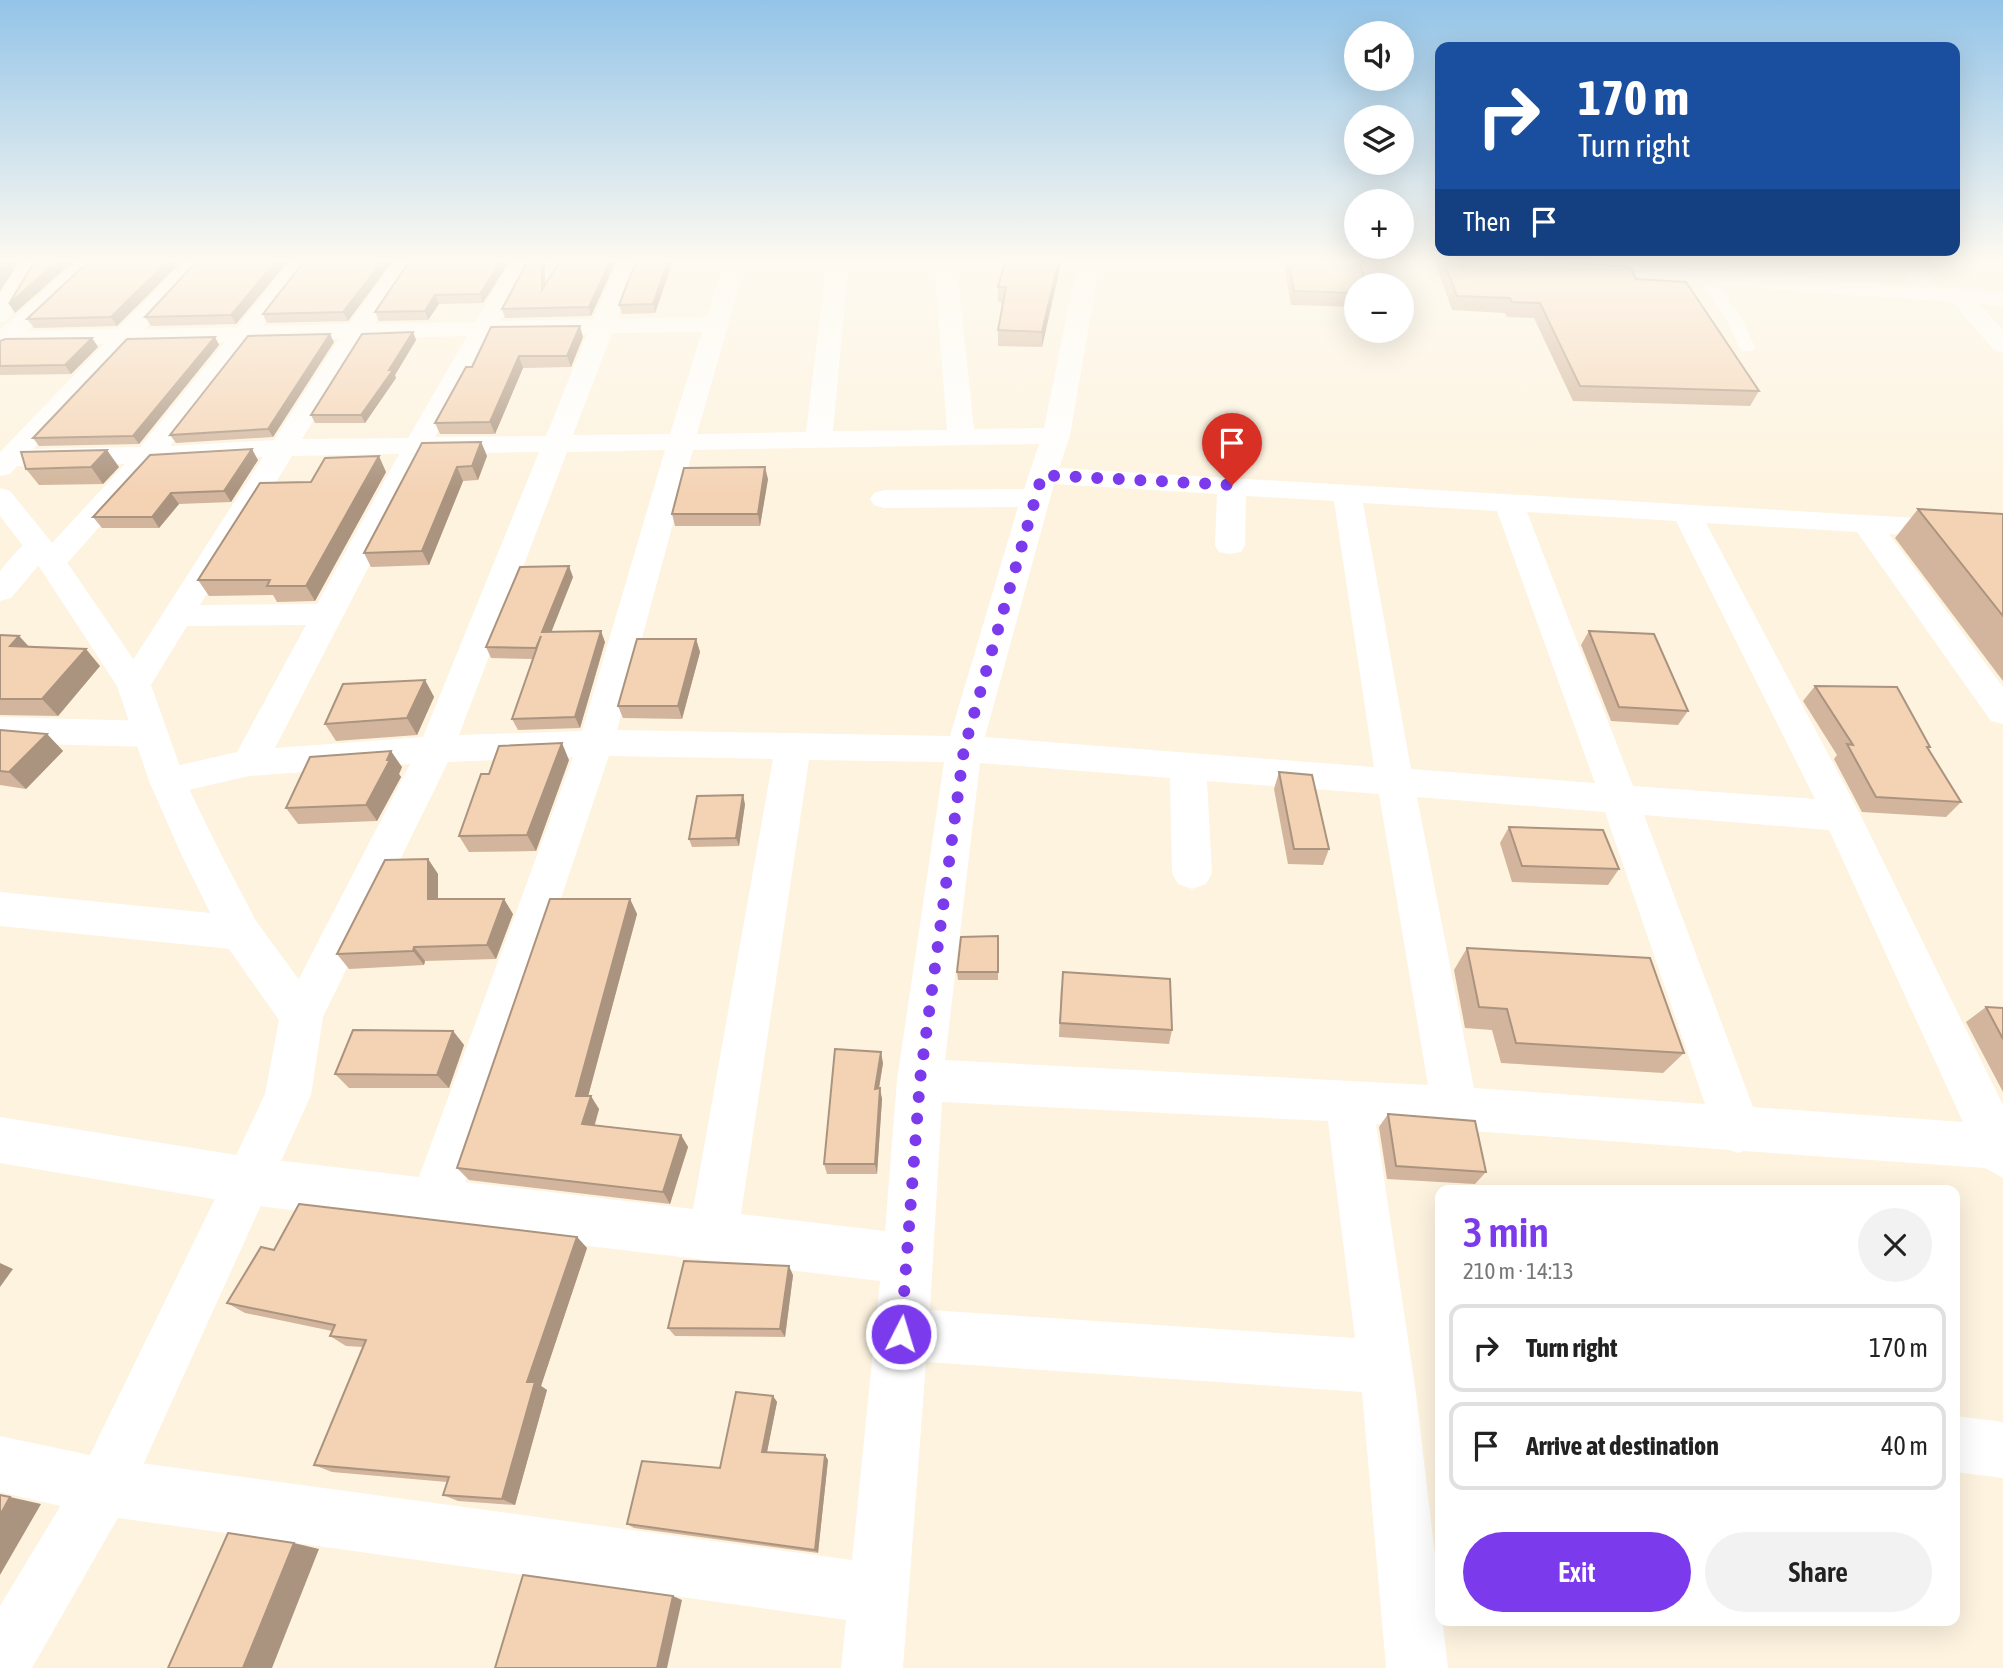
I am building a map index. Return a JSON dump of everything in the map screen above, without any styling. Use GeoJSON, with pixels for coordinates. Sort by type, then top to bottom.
{"type":"FeatureCollection","features":[{"type":"Feature","properties":{"kind":"street"},"geometry":{"type":"LineString","coordinates":[[2,341],[104,337]]}},
{"type":"Feature","properties":{"kind":"street"},"geometry":{"type":"LineString","coordinates":[[3,474],[123,337]]}},
{"type":"Feature","properties":{"kind":"street"},"geometry":{"type":"LineString","coordinates":[[0,591],[45,554],[148,455],[244,337]]}},
{"type":"Feature","properties":{"kind":"street"},"geometry":{"type":"LineString","coordinates":[[134,685],[353,337]]}},
{"type":"Feature","properties":{"kind":"street"},"geometry":{"type":"LineString","coordinates":[[249,763],[417,446],[478,337]]}},
{"type":"Feature","properties":{"kind":"street"},"geometry":{"type":"LineString","coordinates":[[0,1664],[104,1487],[288,1096],[301,1017],[436,749],[599,337]]}},
{"type":"Feature","properties":{"kind":"street"},"geometry":{"type":"LineString","coordinates":[[434,1203],[596,743],[713,337]]}},
{"type":"Feature","properties":{"kind":"street"},"geometry":{"type":"LineString","coordinates":[[819,440],[830,337]]}},
{"type":"Feature","properties":{"kind":"street"},"geometry":{"type":"LineString","coordinates":[[952,337],[961,438]]}},
{"type":"Feature","properties":{"kind":"street"},"geometry":{"type":"LineString","coordinates":[[872,1668],[908,1259],[920,1080],[964,749],[1056,436],[1074,337]]}},
{"type":"Feature","properties":{"kind":"street"},"geometry":{"type":"LineString","coordinates":[[3,474],[148,455],[282,448],[1056,436]]}},
{"type":"Feature","properties":{"kind":"street"},"geometry":{"type":"LineString","coordinates":[[3,474],[45,554],[134,685],[167,781],[241,933],[301,1017]]}},
{"type":"Feature","properties":{"kind":"street"},"geometry":{"type":"LineString","coordinates":[[1230,545],[1232,485]]}},
{"type":"Feature","properties":{"kind":"street"},"geometry":{"type":"LineString","coordinates":[[884,499],[1039,487],[1232,485],[2003,532]]}},
{"type":"Feature","properties":{"kind":"street"},"geometry":{"type":"LineString","coordinates":[[1347,491],[1395,780],[1455,1107]]}},
{"type":"Feature","properties":{"kind":"street"},"geometry":{"type":"LineString","coordinates":[[1508,502],[1619,797],[1738,1130]]}},
{"type":"Feature","properties":{"kind":"street"},"geometry":{"type":"LineString","coordinates":[[920,1080],[1455,1107],[2002,1149],[1842,816],[1685,511]]}},
{"type":"Feature","properties":{"kind":"street"},"geometry":{"type":"LineString","coordinates":[[1865,523],[2003,712]]}},
{"type":"Feature","properties":{"kind":"street"},"geometry":{"type":"LineString","coordinates":[[177,616],[329,614]]}},
{"type":"Feature","properties":{"kind":"street"},"geometry":{"type":"LineString","coordinates":[[0,730],[150,734]]}},
{"type":"Feature","properties":{"kind":"street"},"geometry":{"type":"LineString","coordinates":[[167,781],[249,763],[436,749],[596,743],[964,749],[1842,816]]}},
{"type":"Feature","properties":{"kind":"street"},"geometry":{"type":"LineString","coordinates":[[713,1236],[793,746]]}},
{"type":"Feature","properties":{"kind":"street"},"geometry":{"type":"LineString","coordinates":[[1188,765],[1192,873]]}},
{"type":"Feature","properties":{"kind":"street"},"geometry":{"type":"LineString","coordinates":[[0,909],[241,933]]}},
{"type":"Feature","properties":{"kind":"street"},"geometry":{"type":"LineString","coordinates":[[1349,1101],[1384,1367],[1417,1668]]}},
{"type":"Feature","properties":{"kind":"street"},"geometry":{"type":"LineString","coordinates":[[0,1140],[249,1181],[908,1259]]}},
{"type":"Feature","properties":{"kind":"street"},"geometry":{"type":"LineString","coordinates":[[901,1334],[1384,1367]]}},
{"type":"Feature","properties":{"kind":"street"},"geometry":{"type":"LineString","coordinates":[[1960,1445],[2003,1450]]}},
{"type":"Feature","properties":{"kind":"street"},"geometry":{"type":"LineString","coordinates":[[0,1465],[104,1487],[878,1594]]}},
{"type":"Feature","properties":{"kind":"lane"},"geometry":{"type":"LineString","coordinates":[[1742,337],[1747,347]]}},
{"type":"Feature","properties":{"kind":"building"},"geometry":{"type":"Polygon","coordinates":[[[215,337],[133,436],[33,438],[127,339],[215,337]]]}},
{"type":"Feature","properties":{"kind":"building"},"geometry":{"type":"Polygon","coordinates":[[[247,337],[328,337],[268,429],[170,435],[247,337]]]}},
{"type":"Feature","properties":{"kind":"building"},"geometry":{"type":"Polygon","coordinates":[[[360,337],[410,337],[389,370],[393,370],[361,415],[311,415],[360,337]]]}},
{"type":"Feature","properties":{"kind":"building"},"geometry":{"type":"Polygon","coordinates":[[[486,337],[575,337],[567,356],[519,356],[490,422],[435,423],[466,367],[472,367],[486,337]]]}},
{"type":"Feature","properties":{"kind":"building"},"geometry":{"type":"Polygon","coordinates":[[[1556,337],[1723,337],[1759,391],[1580,386],[1556,337]]]}},
{"type":"Feature","properties":{"kind":"building"},"geometry":{"type":"Polygon","coordinates":[[[92,338],[65,365],[0,366],[0,341],[5,339],[92,338]]]}},
{"type":"Feature","properties":{"kind":"building"},"geometry":{"type":"Polygon","coordinates":[[[481,442],[472,466],[457,467],[422,551],[364,553],[422,443],[481,442]]]}},
{"type":"Feature","properties":{"kind":"building"},"geometry":{"type":"Polygon","coordinates":[[[252,449],[224,491],[171,493],[152,517],[93,517],[150,455],[252,449]]]}},
{"type":"Feature","properties":{"kind":"building"},"geometry":{"type":"Polygon","coordinates":[[[107,450],[91,467],[26,469],[21,452],[107,450]]]}},
{"type":"Feature","properties":{"kind":"building"},"geometry":{"type":"Polygon","coordinates":[[[379,456],[306,586],[267,586],[270,580],[198,580],[260,483],[311,482],[325,458],[379,456]]]}},
{"type":"Feature","properties":{"kind":"building"},"geometry":{"type":"Polygon","coordinates":[[[765,467],[758,514],[672,514],[684,468],[765,467]]]}},
{"type":"Feature","properties":{"kind":"building"},"geometry":{"type":"Polygon","coordinates":[[[1918,509],[2003,514],[2003,616],[1918,509]]]}},
{"type":"Feature","properties":{"kind":"building"},"geometry":{"type":"Polygon","coordinates":[[[569,566],[542,632],[601,631],[575,717],[512,719],[541,636],[536,648],[486,647],[520,567],[569,566]]]}},
{"type":"Feature","properties":{"kind":"building"},"geometry":{"type":"Polygon","coordinates":[[[1589,631],[1654,634],[1688,711],[1619,707],[1589,631]]]}},
{"type":"Feature","properties":{"kind":"building"},"geometry":{"type":"Polygon","coordinates":[[[0,635],[19,636],[10,646],[86,649],[42,699],[0,699],[0,635]]]}},
{"type":"Feature","properties":{"kind":"building"},"geometry":{"type":"Polygon","coordinates":[[[637,639],[696,639],[678,706],[618,706],[637,639]]]}},
{"type":"Feature","properties":{"kind":"building"},"geometry":{"type":"Polygon","coordinates":[[[425,680],[407,718],[325,724],[343,684],[425,680]]]}},
{"type":"Feature","properties":{"kind":"building"},"geometry":{"type":"Polygon","coordinates":[[[1815,686],[1897,687],[1930,747],[1927,747],[1961,802],[1876,797],[1847,744],[1853,745],[1815,686]]]}},
{"type":"Feature","properties":{"kind":"building"},"geometry":{"type":"Polygon","coordinates":[[[0,730],[47,734],[9,772],[0,771],[0,730]]]}},
{"type":"Feature","properties":{"kind":"building"},"geometry":{"type":"Polygon","coordinates":[[[562,743],[527,835],[459,836],[481,774],[489,774],[499,746],[562,743]]]}},
{"type":"Feature","properties":{"kind":"building"},"geometry":{"type":"Polygon","coordinates":[[[391,751],[387,760],[390,760],[366,805],[286,808],[310,757],[391,751]]]}},
{"type":"Feature","properties":{"kind":"building"},"geometry":{"type":"Polygon","coordinates":[[[1279,772],[1312,775],[1329,849],[1294,849],[1279,772]]]}},
{"type":"Feature","properties":{"kind":"building"},"geometry":{"type":"Polygon","coordinates":[[[743,795],[736,838],[689,839],[697,796],[743,795]]]}},
{"type":"Feature","properties":{"kind":"building"},"geometry":{"type":"Polygon","coordinates":[[[1509,827],[1603,830],[1619,869],[1522,866],[1509,827]]]}},
{"type":"Feature","properties":{"kind":"building"},"geometry":{"type":"Polygon","coordinates":[[[428,859],[428,899],[504,899],[487,945],[414,947],[413,951],[337,954],[385,860],[428,859]]]}},
{"type":"Feature","properties":{"kind":"building"},"geometry":{"type":"Polygon","coordinates":[[[550,899],[630,899],[576,1096],[591,1096],[582,1124],[681,1135],[663,1192],[457,1168],[550,899]]]}},
{"type":"Feature","properties":{"kind":"building"},"geometry":{"type":"Polygon","coordinates":[[[998,936],[998,972],[957,972],[961,937],[998,936]]]}},
{"type":"Feature","properties":{"kind":"building"},"geometry":{"type":"Polygon","coordinates":[[[1467,948],[1650,958],[1684,1053],[1516,1043],[1507,1009],[1479,1007],[1467,948]]]}},
{"type":"Feature","properties":{"kind":"building"},"geometry":{"type":"Polygon","coordinates":[[[1063,972],[1170,979],[1172,1030],[1060,1023],[1063,972]]]}},
{"type":"Feature","properties":{"kind":"building"},"geometry":{"type":"Polygon","coordinates":[[[1986,1007],[2003,1008],[2003,1039],[1986,1007]]]}},
{"type":"Feature","properties":{"kind":"building"},"geometry":{"type":"Polygon","coordinates":[[[353,1030],[453,1031],[437,1075],[335,1074],[353,1030]]]}},
{"type":"Feature","properties":{"kind":"building"},"geometry":{"type":"Polygon","coordinates":[[[835,1049],[881,1052],[875,1089],[880,1088],[875,1164],[824,1164],[835,1049]]]}},
{"type":"Feature","properties":{"kind":"building"},"geometry":{"type":"Polygon","coordinates":[[[1388,1114],[1475,1121],[1486,1172],[1396,1166],[1388,1114]]]}},
{"type":"Feature","properties":{"kind":"building"},"geometry":{"type":"Polygon","coordinates":[[[299,1204],[577,1237],[527,1382],[535,1382],[502,1499],[443,1495],[449,1477],[314,1465],[366,1340],[330,1336],[335,1325],[227,1303],[261,1247],[274,1250],[299,1204]]]}},
{"type":"Feature","properties":{"kind":"building"},"geometry":{"type":"Polygon","coordinates":[[[684,1261],[789,1266],[780,1329],[668,1328],[684,1261]]]}},
{"type":"Feature","properties":{"kind":"building"},"geometry":{"type":"Polygon","coordinates":[[[736,1392],[773,1396],[762,1452],[825,1455],[815,1550],[627,1524],[642,1461],[720,1468],[736,1392]]]}},
{"type":"Feature","properties":{"kind":"building"},"geometry":{"type":"Polygon","coordinates":[[[0,1495],[10,1497],[0,1515],[0,1495]]]}},
{"type":"Feature","properties":{"kind":"building"},"geometry":{"type":"Polygon","coordinates":[[[228,1533],[294,1543],[243,1668],[168,1668],[228,1533]]]}},
{"type":"Feature","properties":{"kind":"building"},"geometry":{"type":"Polygon","coordinates":[[[523,1575],[673,1596],[657,1668],[495,1668],[523,1575]]]}},
{"type":"Feature","properties":{"kind":"route"},"geometry":{"type":"LineString","coordinates":[[901,1334],[920,1080],[964,749],[1042,475],[1232,485]]}}]}
